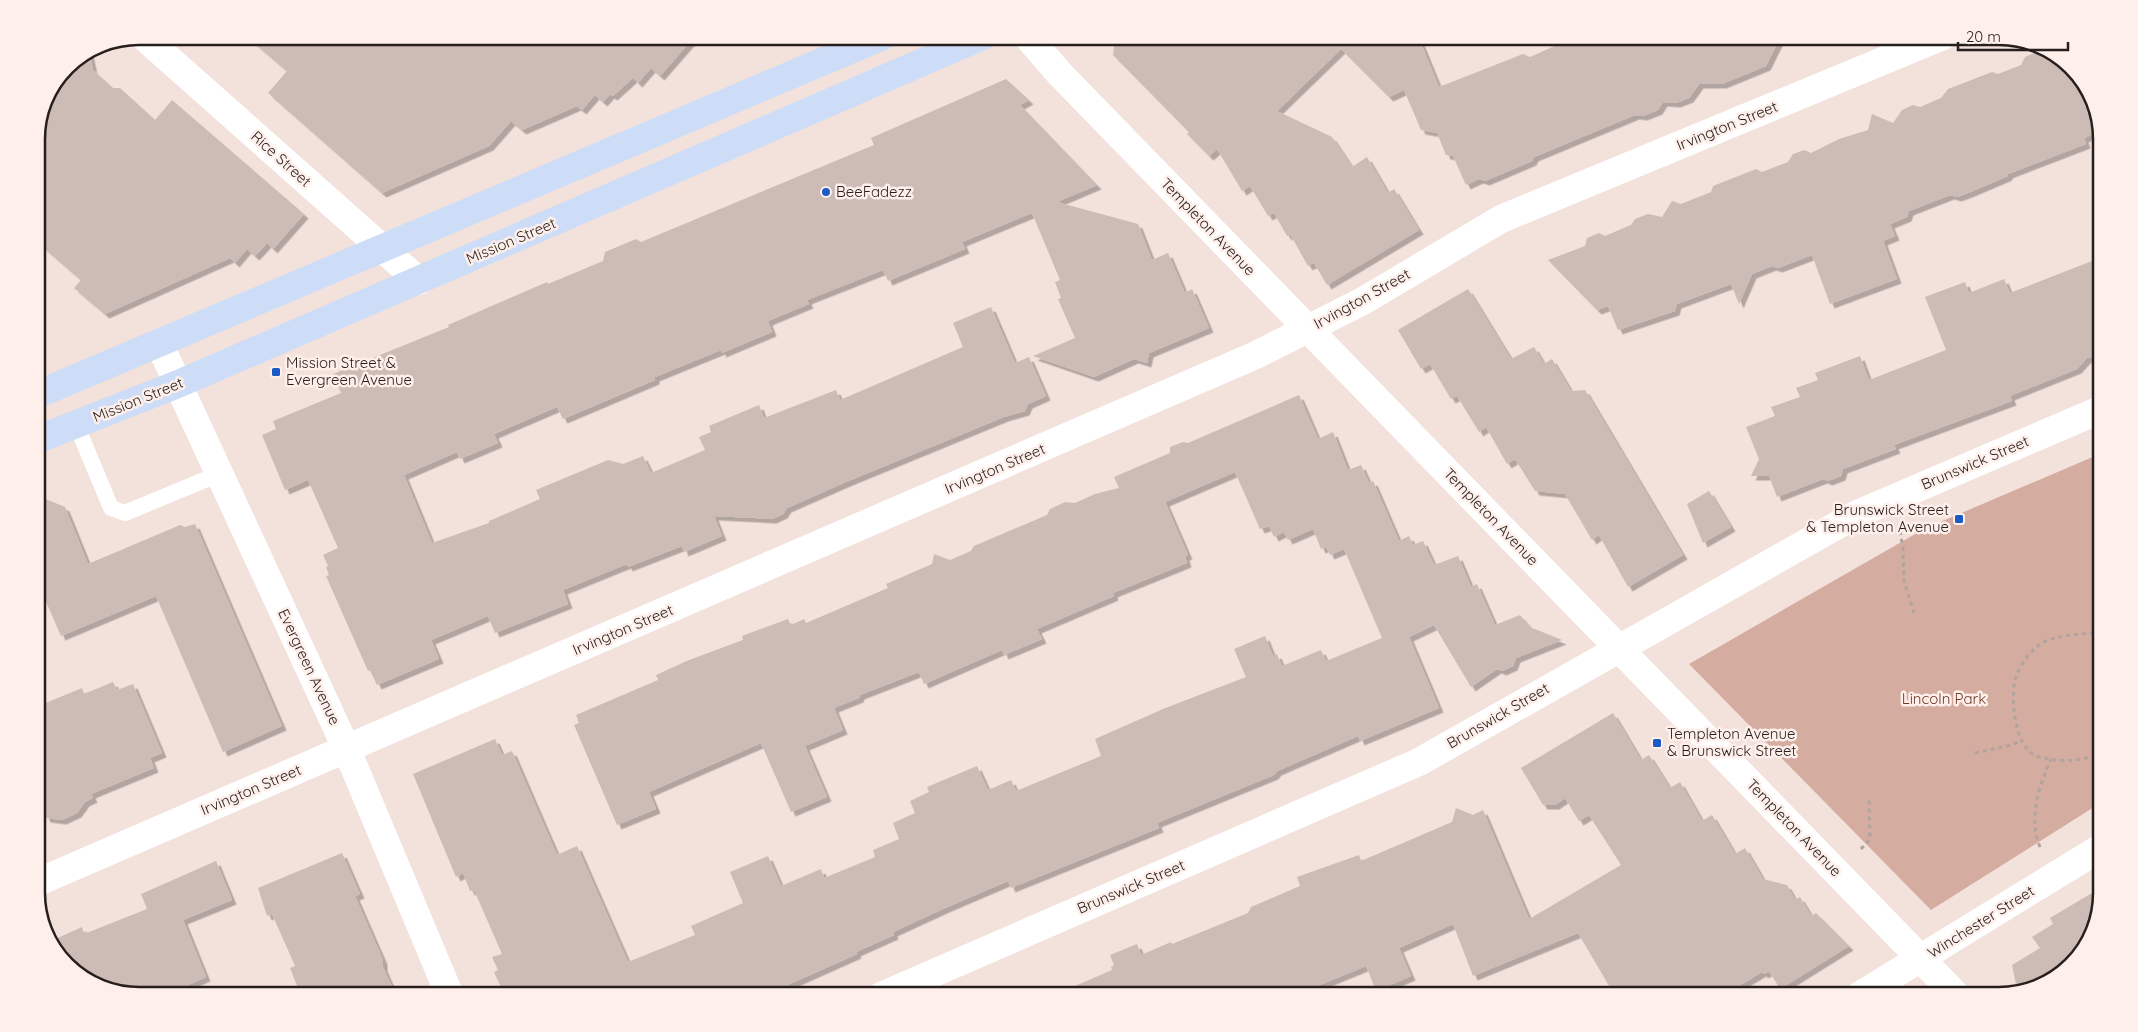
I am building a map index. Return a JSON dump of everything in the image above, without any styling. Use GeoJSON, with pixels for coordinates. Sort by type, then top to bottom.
{"type":"FeatureCollection","features":[{"type":"Feature","properties":{"kind":"main road"},"geometry":{"type":"LineString","coordinates":[[45,391],[382,249],[856,45]]}},
{"type":"Feature","properties":{"kind":"main road","name":"Mission Street"},"geometry":{"type":"LineString","coordinates":[[45,436],[178,384],[962,45]]}},
{"type":"Feature","properties":{"kind":"street","name":"Rice Street"},"geometry":{"type":"LineString","coordinates":[[153,45],[419,281]]}},
{"type":"Feature","properties":{"kind":"street","name":"Templeton Avenue"},"geometry":{"type":"LineString","coordinates":[[1035,45],[1058,73],[1307,330],[1948,987]]}},
{"type":"Feature","properties":{"kind":"street","name":"Irvington Street"},"geometry":{"type":"LineString","coordinates":[[45,879],[1238,363],[1363,301],[1502,219],[1922,45]]}},
{"type":"Feature","properties":{"kind":"street","name":"Evergreen Avenue"},"geometry":{"type":"LineString","coordinates":[[159,343],[347,750],[446,987]]}},
{"type":"Feature","properties":{"kind":"street","name":"Brunswick Street"},"geometry":{"type":"LineString","coordinates":[[902,987],[1419,762],[1857,514],[2093,413]]}},
{"type":"Feature","properties":{"kind":"street","name":"Winchester Street"},"geometry":{"type":"LineString","coordinates":[[1874,987],[2093,853]]}},
{"type":"Feature","properties":{"kind":"lane"},"geometry":{"type":"LineString","coordinates":[[76,424],[111,508],[124,513],[219,474]]}},
{"type":"Feature","properties":{"kind":"path"},"geometry":{"type":"LineString","coordinates":[[1894,498],[1902,548],[1904,581],[1914,613]]}},
{"type":"Feature","properties":{"kind":"path"},"geometry":{"type":"LineString","coordinates":[[2093,633],[2053,638],[2037,646],[2023,663],[2015,679],[2014,701],[2021,740],[2034,755],[2072,761],[2093,756]]}},
{"type":"Feature","properties":{"kind":"path"},"geometry":{"type":"LineString","coordinates":[[1975,753],[2007,746],[2021,740]]}},
{"type":"Feature","properties":{"kind":"path"},"geometry":{"type":"LineString","coordinates":[[2051,759],[2040,783],[2035,812],[2035,835],[2052,878]]}},
{"type":"Feature","properties":{"kind":"path"},"geometry":{"type":"LineString","coordinates":[[1869,799],[1870,838]]}},
{"type":"Feature","properties":{"kind":"green space","name":"Lincoln Park"},"geometry":{"type":"Polygon","coordinates":[[[2093,457],[2093,808],[1931,910],[1689,664],[1924,529],[2093,457]]]}},
{"type":"Feature","properties":{"kind":"building"},"geometry":{"type":"Polygon","coordinates":[[[257,45],[687,45],[660,76],[651,68],[638,83],[633,78],[613,96],[610,94],[603,102],[595,95],[582,110],[577,106],[522,130],[511,121],[489,146],[382,193],[268,93],[287,71],[257,45]]]}},
{"type":"Feature","properties":{"kind":"building"},"geometry":{"type":"Polygon","coordinates":[[[1114,45],[1422,45],[1439,87],[1523,54],[1530,57],[1557,45],[1776,45],[1766,66],[1722,84],[1699,84],[1689,98],[1676,103],[1663,102],[1658,110],[1643,116],[1635,115],[1534,157],[1532,161],[1485,181],[1479,179],[1466,185],[1453,156],[1446,155],[1437,133],[1421,130],[1404,90],[1389,97],[1341,49],[1277,111],[1332,137],[1352,167],[1367,157],[1388,193],[1394,189],[1419,230],[1327,285],[1314,263],[1308,266],[1290,234],[1287,236],[1274,213],[1268,216],[1250,186],[1242,191],[1217,149],[1209,156],[1187,134],[1189,132],[1113,55],[1114,45]]]}},
{"type":"Feature","properties":{"kind":"building"},"geometry":{"type":"Polygon","coordinates":[[[2035,53],[2051,61],[2070,77],[2088,109],[2093,134],[2084,138],[2086,144],[2008,174],[2008,176],[1968,193],[1957,197],[1950,195],[1909,211],[1907,217],[1890,224],[1895,236],[1883,241],[1897,279],[1830,304],[1812,255],[1778,268],[1772,266],[1752,274],[1739,304],[1731,284],[1677,304],[1675,311],[1618,330],[1608,306],[1597,310],[1548,260],[1585,246],[1587,238],[1599,233],[1605,236],[1631,225],[1635,219],[1648,214],[1662,217],[1672,201],[1681,204],[1711,192],[1713,186],[1756,169],[1762,172],[1788,162],[1793,154],[1804,150],[1811,153],[1839,139],[1868,130],[1872,114],[1893,123],[1902,110],[1913,105],[1920,107],[1941,98],[1948,89],[1992,72],[1998,74],[2021,65],[2025,57],[2035,53]]]}},
{"type":"Feature","properties":{"kind":"building"},"geometry":{"type":"Polygon","coordinates":[[[91,59],[93,70],[113,88],[120,88],[155,120],[172,100],[304,214],[273,249],[267,243],[255,256],[247,249],[235,263],[230,258],[105,314],[74,288],[81,280],[45,249],[45,133],[52,103],[64,82],[77,68],[91,59]]]}},
{"type":"Feature","properties":{"kind":"building"},"geometry":{"type":"Polygon","coordinates":[[[1006,79],[1029,100],[1020,105],[1097,185],[1057,202],[1138,224],[1152,260],[1168,253],[1185,293],[1192,289],[1209,328],[1149,353],[1147,363],[1134,359],[1094,377],[1033,356],[1075,338],[1058,299],[1061,298],[1055,282],[1060,280],[1032,213],[962,242],[965,249],[888,281],[883,270],[807,300],[809,304],[768,321],[772,332],[722,353],[721,350],[655,377],[655,380],[563,419],[557,407],[494,434],[498,443],[460,459],[457,452],[404,475],[432,543],[489,523],[489,521],[540,499],[536,490],[608,460],[623,464],[643,456],[651,473],[705,450],[699,437],[711,432],[709,426],[759,405],[764,418],[836,390],[840,400],[963,347],[953,323],[991,307],[1015,363],[1029,357],[1046,396],[1028,404],[1025,411],[1004,417],[846,482],[787,508],[783,514],[772,519],[714,516],[722,536],[684,552],[682,546],[628,567],[627,564],[563,590],[568,604],[495,633],[488,616],[431,640],[439,659],[377,685],[370,670],[368,671],[326,576],[329,575],[326,567],[328,566],[323,555],[338,548],[308,480],[285,490],[262,435],[276,429],[273,421],[341,393],[333,374],[449,327],[448,325],[547,282],[548,284],[603,261],[605,252],[636,239],[641,242],[874,145],[871,138],[1006,79]]]}},
{"type":"Feature","properties":{"kind":"building"},"geometry":{"type":"Polygon","coordinates":[[[2092,261],[2093,358],[2087,358],[2077,369],[2010,396],[2012,401],[1894,445],[1896,449],[1843,469],[1841,476],[1828,481],[1823,479],[1777,497],[1769,476],[1751,476],[1759,459],[1746,427],[1775,416],[1771,407],[1800,397],[1796,388],[1818,380],[1815,373],[1860,356],[1869,380],[1946,350],[1925,297],[1965,282],[1969,293],[2004,279],[2010,293],[2092,261]]]}},
{"type":"Feature","properties":{"kind":"building"},"geometry":{"type":"Polygon","coordinates":[[[1468,289],[1511,359],[1534,347],[1544,364],[1552,359],[1571,391],[1585,390],[1683,555],[1628,587],[1599,535],[1592,540],[1565,494],[1535,491],[1515,459],[1507,464],[1486,427],[1479,432],[1457,396],[1451,399],[1430,364],[1421,369],[1398,330],[1468,289]]]}},
{"type":"Feature","properties":{"kind":"building"},"geometry":{"type":"Polygon","coordinates":[[[1299,395],[1318,439],[1333,432],[1348,470],[1361,465],[1369,483],[1373,481],[1399,541],[1409,536],[1413,545],[1423,541],[1434,565],[1458,556],[1471,587],[1477,584],[1495,625],[1520,615],[1530,627],[1562,640],[1516,658],[1513,666],[1502,671],[1497,669],[1471,687],[1434,625],[1409,637],[1439,708],[1360,741],[1358,736],[1277,771],[1274,775],[1157,823],[1159,828],[1011,888],[1008,881],[893,932],[894,935],[856,952],[857,954],[783,987],[501,987],[494,972],[498,970],[492,957],[502,954],[474,890],[470,891],[463,873],[456,877],[413,774],[495,739],[502,755],[512,751],[557,855],[577,846],[628,962],[695,935],[691,926],[743,903],[730,872],[768,856],[781,886],[821,869],[824,878],[875,857],[873,850],[899,839],[893,823],[915,813],[910,801],[929,792],[927,787],[977,766],[988,790],[1011,780],[1016,791],[1101,756],[1095,739],[1163,709],[1246,677],[1234,649],[1265,636],[1273,656],[1277,654],[1282,666],[1321,650],[1326,661],[1382,638],[1344,549],[1330,555],[1326,547],[1321,549],[1313,529],[1288,540],[1284,532],[1274,537],[1269,526],[1260,529],[1235,472],[1165,502],[1188,555],[1185,556],[1187,563],[1113,593],[1114,596],[1037,629],[1042,639],[1004,655],[1002,650],[924,684],[919,672],[860,695],[859,698],[834,708],[843,730],[805,746],[827,797],[791,812],[761,743],[649,792],[656,809],[617,825],[574,725],[579,723],[576,715],[658,680],[656,675],[689,660],[743,640],[742,636],[788,619],[791,625],[804,619],[806,623],[888,588],[886,584],[932,564],[934,554],[950,560],[971,551],[974,546],[1047,515],[1050,509],[1065,502],[1075,503],[1095,494],[1119,488],[1114,477],[1170,453],[1170,447],[1183,442],[1188,443],[1299,395]]]}},
{"type":"Feature","properties":{"kind":"building"},"geometry":{"type":"Polygon","coordinates":[[[1709,491],[1731,527],[1703,543],[1687,504],[1709,491]]]}},
{"type":"Feature","properties":{"kind":"building"},"geometry":{"type":"Polygon","coordinates":[[[45,499],[65,507],[88,564],[180,525],[185,527],[195,524],[282,726],[223,752],[156,596],[61,636],[45,600],[45,499]]]}},
{"type":"Feature","properties":{"kind":"building"},"geometry":{"type":"Polygon","coordinates":[[[113,682],[117,690],[133,684],[162,753],[150,758],[154,768],[91,794],[93,798],[85,802],[77,813],[62,820],[46,818],[45,703],[82,688],[84,694],[113,682]]]}},
{"type":"Feature","properties":{"kind":"building"},"geometry":{"type":"Polygon","coordinates":[[[1613,713],[1641,760],[1649,755],[1670,788],[1680,782],[1702,821],[1712,815],[1735,854],[1745,848],[1763,879],[1787,885],[1795,900],[1800,897],[1811,916],[1816,913],[1849,946],[1783,987],[1779,987],[1769,971],[1764,974],[1762,972],[1737,987],[1610,987],[1578,933],[1473,976],[1453,924],[1399,948],[1411,976],[1385,987],[1374,987],[1366,966],[1315,987],[1073,987],[1112,970],[1111,967],[1114,965],[1110,955],[1137,944],[1141,955],[1248,913],[1251,907],[1300,886],[1297,877],[1359,855],[1361,861],[1452,822],[1456,808],[1473,815],[1483,810],[1529,919],[1621,865],[1589,815],[1579,821],[1565,798],[1555,805],[1543,805],[1521,768],[1613,713]]]}},
{"type":"Feature","properties":{"kind":"building"},"geometry":{"type":"Polygon","coordinates":[[[342,853],[360,894],[355,896],[383,960],[383,967],[392,987],[297,987],[290,968],[295,966],[272,914],[267,916],[258,888],[342,853]]]}},
{"type":"Feature","properties":{"kind":"building"},"geometry":{"type":"Polygon","coordinates":[[[216,861],[232,900],[183,920],[206,977],[183,987],[127,986],[115,984],[98,977],[77,964],[68,955],[57,938],[82,927],[84,934],[147,909],[141,894],[216,861]]]}},
{"type":"Feature","properties":{"kind":"building"},"geometry":{"type":"Polygon","coordinates":[[[2093,892],[2088,923],[2070,955],[2056,968],[2046,974],[2035,980],[2016,985],[2012,965],[2040,948],[2032,937],[2053,924],[2050,918],[2093,892]]]}},
{"type":"Feature","properties":{"kind":"place","name":"BeeFadezz"},"geometry":{"type":"Point","coordinates":[826,192]}},
{"type":"Feature","properties":{"kind":"place","name":"Mission Street & Evergreen Avenue"},"geometry":{"type":"Point","coordinates":[276,372]}},
{"type":"Feature","properties":{"kind":"place","name":"Brunswick Street & Templeton Avenue"},"geometry":{"type":"Point","coordinates":[1959,519]}},
{"type":"Feature","properties":{"kind":"place","name":"Templeton Avenue & Brunswick Street"},"geometry":{"type":"Point","coordinates":[1657,743]}}]}
